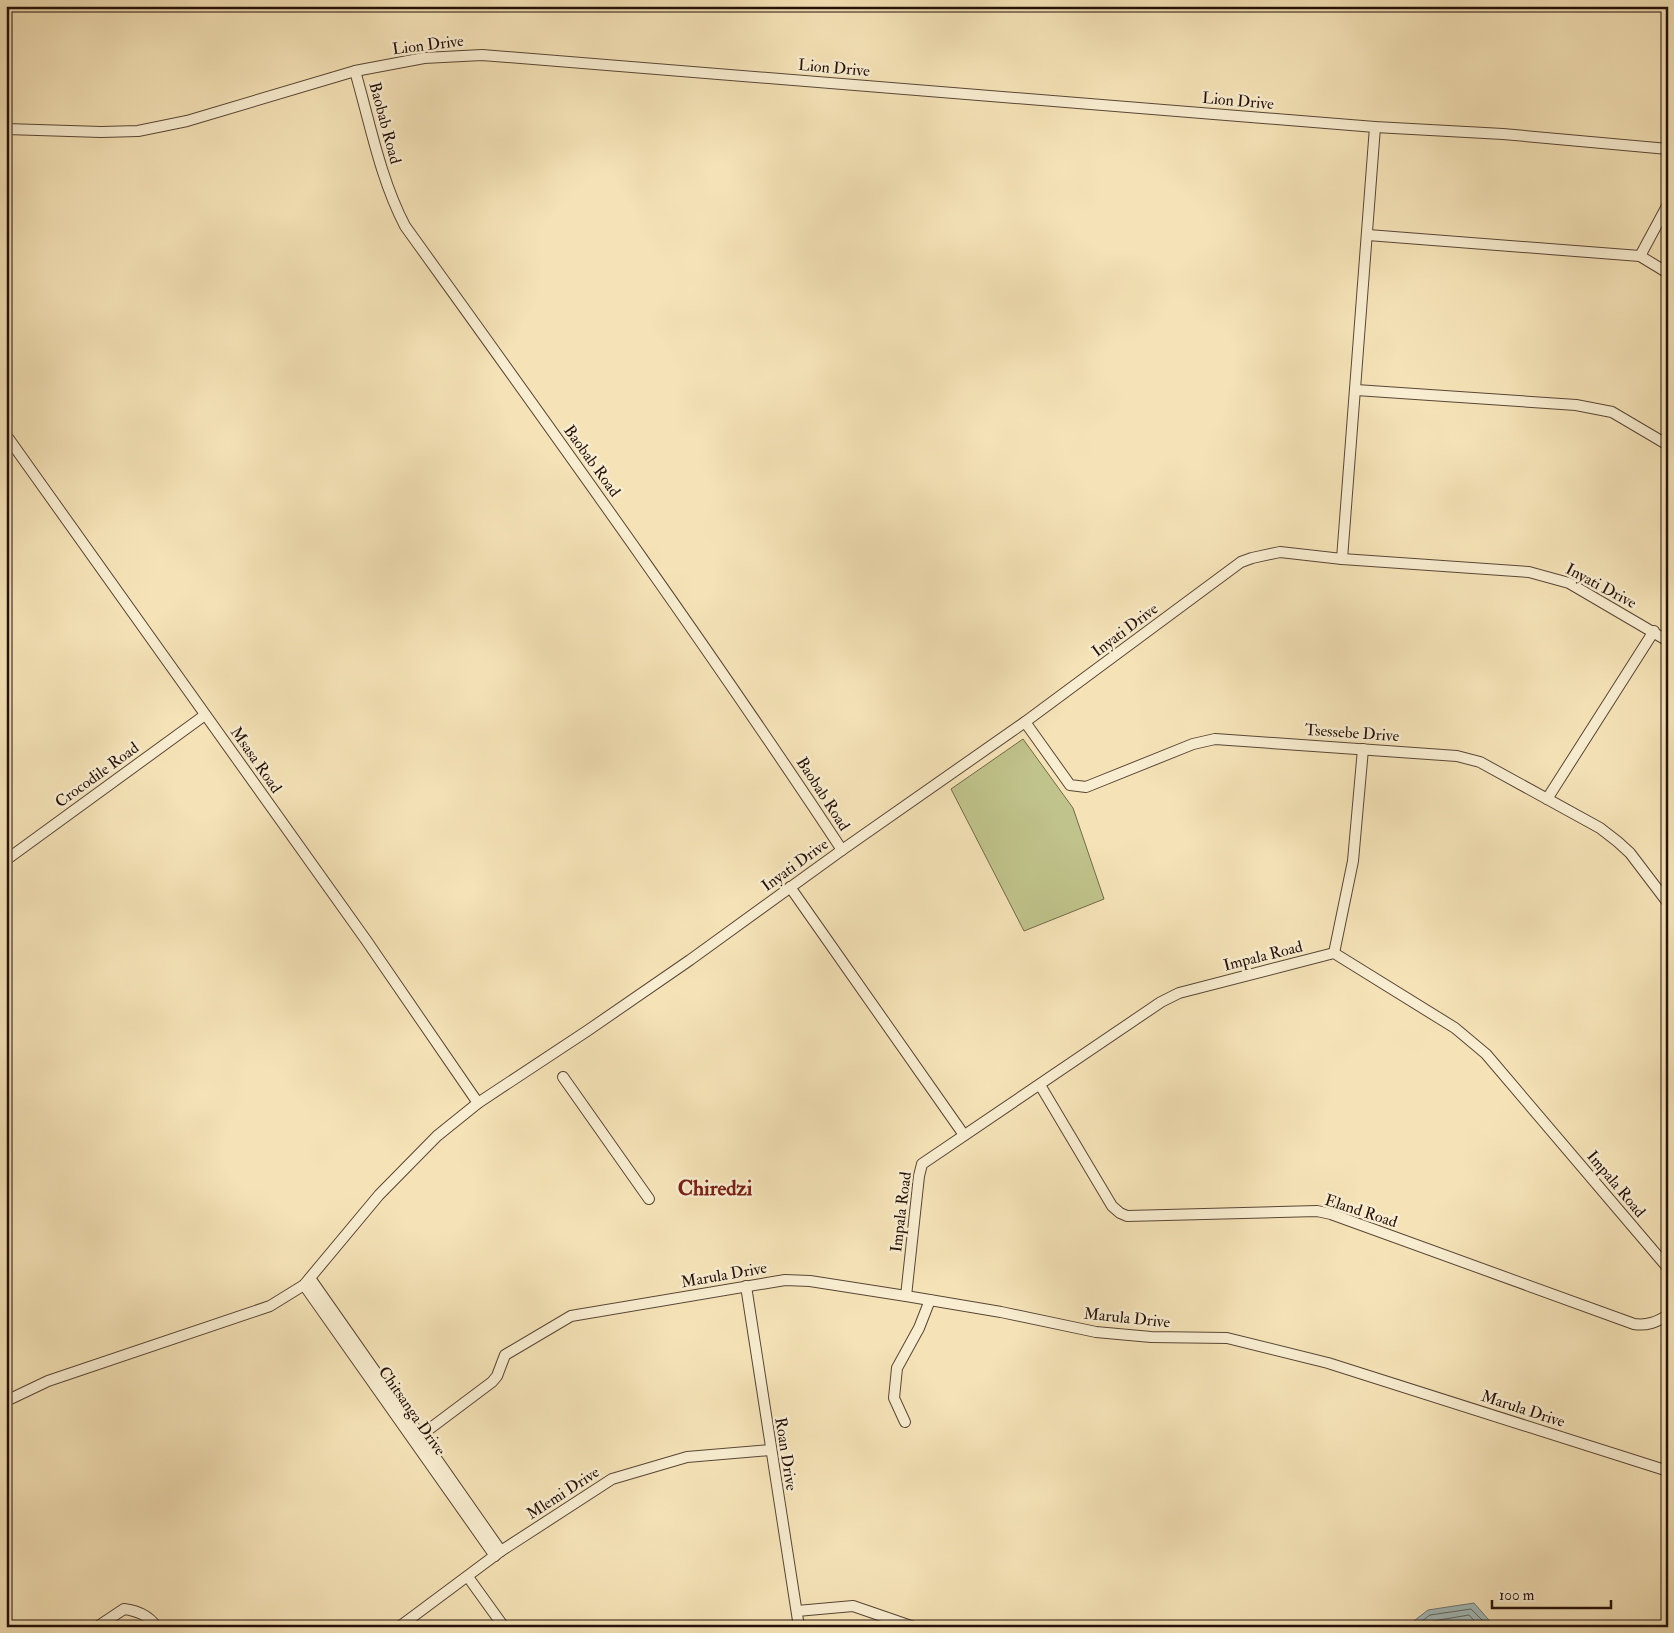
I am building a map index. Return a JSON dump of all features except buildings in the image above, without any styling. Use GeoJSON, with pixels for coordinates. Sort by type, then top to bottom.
{"type":"FeatureCollection","features":[{"type":"Feature","properties":{"kind":"street","name":"Lion Drive"},"geometry":{"type":"LineString","coordinates":[[6,129],[101,132],[138,131],[187,121],[355,71],[424,58],[482,55],[1375,127],[1503,134],[1668,150]]}},
{"type":"Feature","properties":{"kind":"street","name":"Baobab Road"},"geometry":{"type":"LineString","coordinates":[[355,71],[382,172],[394,205],[405,226],[664,589],[774,747],[842,850]]}},
{"type":"Feature","properties":{"kind":"street"},"geometry":{"type":"LineString","coordinates":[[1342,559],[1375,127]]}},
{"type":"Feature","properties":{"kind":"street"},"geometry":{"type":"LineString","coordinates":[[1640,256],[1668,204]]}},
{"type":"Feature","properties":{"kind":"street"},"geometry":{"type":"LineString","coordinates":[[1368,235],[1640,256],[1668,273]]}},
{"type":"Feature","properties":{"kind":"street"},"geometry":{"type":"LineString","coordinates":[[1356,390],[1576,404],[1612,412],[1668,445]]}},
{"type":"Feature","properties":{"kind":"street","name":"Msasa Road"},"geometry":{"type":"LineString","coordinates":[[6,435],[360,932],[478,1103]]}},
{"type":"Feature","properties":{"kind":"street","name":"Inyati Drive"},"geometry":{"type":"LineString","coordinates":[[6,1401],[48,1381],[263,1309],[307,1281],[379,1195],[437,1136],[478,1103],[580,1037],[690,960],[1024,722],[1241,562],[1280,552],[1342,559],[1529,572],[1569,583],[1668,641]]}},
{"type":"Feature","properties":{"kind":"street"},"geometry":{"type":"LineString","coordinates":[[1547,799],[1654,632]]}},
{"type":"Feature","properties":{"kind":"street","name":"Crocodile Road"},"geometry":{"type":"LineString","coordinates":[[6,860],[205,715]]}},
{"type":"Feature","properties":{"kind":"street","name":"Tsessebe Drive"},"geometry":{"type":"LineString","coordinates":[[1024,722],[1070,785],[1086,787],[1193,744],[1214,739],[1457,756],[1480,762],[1600,828],[1630,853],[1668,903]]}},
{"type":"Feature","properties":{"kind":"street"},"geometry":{"type":"LineString","coordinates":[[1334,953],[1353,861],[1363,749]]}},
{"type":"Feature","properties":{"kind":"street"},"geometry":{"type":"LineString","coordinates":[[790,887],[964,1134]]}},
{"type":"Feature","properties":{"kind":"street","name":"Impala Road"},"geometry":{"type":"LineString","coordinates":[[906,1296],[922,1164],[1161,1002],[1180,993],[1334,953],[1455,1028],[1486,1054],[1668,1268]]}},
{"type":"Feature","properties":{"kind":"street"},"geometry":{"type":"LineString","coordinates":[[563,1077],[649,1199]]}},
{"type":"Feature","properties":{"kind":"street","name":"Eland Road"},"geometry":{"type":"LineString","coordinates":[[1040,1084],[1112,1206],[1127,1216],[1318,1211],[1340,1217],[1634,1324],[1644,1325],[1659,1321],[1668,1315]]}},
{"type":"Feature","properties":{"kind":"street","name":"Marula Drive"},"geometry":{"type":"LineString","coordinates":[[420,1436],[492,1382],[497,1376],[505,1355],[572,1316],[785,1280],[810,1281],[930,1300],[1001,1312],[1096,1332],[1152,1337],[1227,1338],[1328,1363],[1668,1471]]}},
{"type":"Feature","properties":{"kind":"street"},"geometry":{"type":"LineString","coordinates":[[307,1281],[420,1436],[498,1553]]}},
{"type":"Feature","properties":{"kind":"street","name":"Chitsanga Drive"},"geometry":{"type":"LineString","coordinates":[[307,1281],[498,1553]]}},
{"type":"Feature","properties":{"kind":"street","name":"Roan Drive"},"geometry":{"type":"LineString","coordinates":[[746,1286],[799,1627]]}},
{"type":"Feature","properties":{"kind":"street"},"geometry":{"type":"LineString","coordinates":[[905,1422],[894,1398],[896,1368],[919,1328],[930,1300]]}},
{"type":"Feature","properties":{"kind":"street","name":"Mlemi Drive"},"geometry":{"type":"LineString","coordinates":[[399,1627],[498,1553],[612,1479],[687,1457],[770,1450]]}},
{"type":"Feature","properties":{"kind":"street"},"geometry":{"type":"LineString","coordinates":[[468,1577],[504,1627]]}},
{"type":"Feature","properties":{"kind":"street"},"geometry":{"type":"LineString","coordinates":[[797,1611],[853,1606],[914,1627]]}},
{"type":"Feature","properties":{"kind":"street"},"geometry":{"type":"LineString","coordinates":[[96,1627],[124,1609],[142,1613],[157,1627]]}},
{"type":"Feature","properties":{"kind":"green space"},"geometry":{"type":"Polygon","coordinates":[[[1023,739],[1073,808],[1104,899],[1024,931],[951,789],[1023,739]]]}},
{"type":"Feature","properties":{"kind":"water"},"geometry":{"type":"Polygon","coordinates":[[[1474,1603],[1495,1627],[1406,1627],[1428,1610],[1474,1603]]]}},
{"type":"Feature","properties":{"kind":"district","name":"Chiredzi"},"geometry":{"type":"Point","coordinates":[715,1188]}}]}
